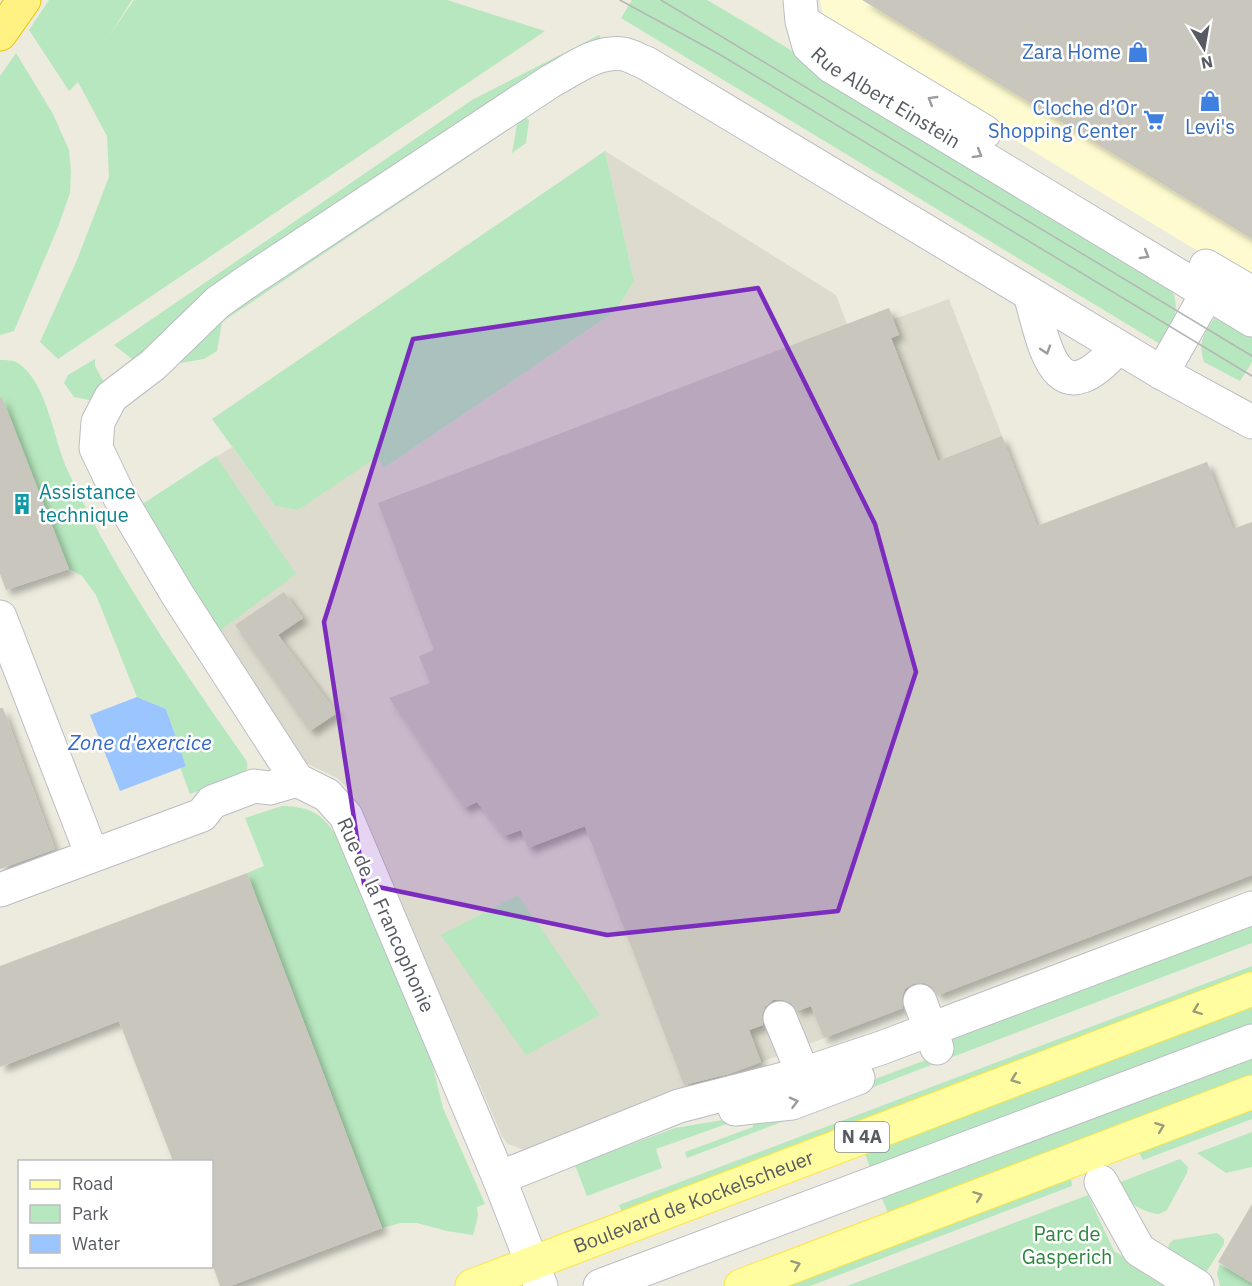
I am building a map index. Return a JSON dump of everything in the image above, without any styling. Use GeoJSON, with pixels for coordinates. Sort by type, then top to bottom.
{"type":"FeatureCollection","features":[{"type":"Feature","properties":{"kind":"highway"},"geometry":{"type":"LineString","coordinates":[[0,34],[24,0]]}},
{"type":"Feature","properties":{"kind":"main road","name":"Boulevard de Kockelscheuer"},"geometry":{"type":"LineString","coordinates":[[472,1286],[536,1275],[1252,989]]}},
{"type":"Feature","properties":{"kind":"main road"},"geometry":{"type":"LineString","coordinates":[[741,1286],[1252,1092]]}},
{"type":"Feature","properties":{"kind":"street","name":"Rue Albert Einstein"},"geometry":{"type":"LineString","coordinates":[[801,11],[809,46],[831,66],[1213,283],[1252,320]]}},
{"type":"Feature","properties":{"kind":"street"},"geometry":{"type":"LineString","coordinates":[[0,890],[202,815],[217,820],[261,802],[284,784],[120,498],[96,448],[98,422],[111,397],[153,365],[218,302],[551,81],[589,60],[607,54],[624,54],[646,63],[1118,347],[1252,422]]}},
{"type":"Feature","properties":{"kind":"street","name":"Rue Albert Einstein"},"geometry":{"type":"LineString","coordinates":[[1213,283],[1252,293]]}},
{"type":"Feature","properties":{"kind":"street"},"geometry":{"type":"LineString","coordinates":[[1162,373],[1213,283]]}},
{"type":"Feature","properties":{"kind":"street"},"geometry":{"type":"LineString","coordinates":[[1030,294],[1047,357],[1062,374],[1073,377],[1084,376],[1103,364],[1118,347]]}},
{"type":"Feature","properties":{"kind":"street"},"geometry":{"type":"LineString","coordinates":[[0,616],[92,855]]}},
{"type":"Feature","properties":{"kind":"street","name":"Rue de la Francophonie"},"geometry":{"type":"LineString","coordinates":[[284,784],[327,795],[346,816],[499,1178],[536,1275]]}},
{"type":"Feature","properties":{"kind":"street"},"geometry":{"type":"LineString","coordinates":[[499,1178],[679,1106],[803,1074],[926,1015],[1252,908]]}},
{"type":"Feature","properties":{"kind":"street"},"geometry":{"type":"LineString","coordinates":[[652,1117],[792,1103],[938,1048],[926,1015]]}},
{"type":"Feature","properties":{"kind":"street"},"geometry":{"type":"LineString","coordinates":[[780,1018],[803,1074]]}},
{"type":"Feature","properties":{"kind":"street"},"geometry":{"type":"LineString","coordinates":[[600,1286],[1252,1041]]}},
{"type":"Feature","properties":{"kind":"street"},"geometry":{"type":"LineString","coordinates":[[1101,1182],[1139,1250],[1197,1286]]}},
{"type":"Feature","properties":{"kind":"highlighted area"},"geometry":{"type":"Polygon","coordinates":[[[758,288],[875,524],[916,672],[838,911],[607,935],[364,884],[324,622],[413,339],[758,288]]]}},
{"type":"Feature","properties":{"kind":"shaded area","name":"Cloche d’Or Shopping Center"},"geometry":{"type":"Polygon","coordinates":[[[820,0],[1252,0],[1252,284],[835,31],[823,15],[820,0]]]}},
{"type":"Feature","properties":{"kind":"shaded area"},"geometry":{"type":"Polygon","coordinates":[[[605,151],[836,295],[847,324],[889,308],[894,319],[949,299],[1037,526],[1207,462],[1233,529],[1252,522],[1252,875],[541,1146],[524,1150],[508,1144],[502,1136],[352,793],[337,778],[306,763],[299,757],[138,507],[232,447],[275,506],[298,510],[377,456],[384,468],[616,311],[634,281],[605,151]]]}},
{"type":"Feature","properties":{"kind":"green space"},"geometry":{"type":"Polygon","coordinates":[[[49,0],[132,0],[109,36],[134,0],[447,0],[545,31],[58,359],[40,342],[77,260],[109,177],[107,136],[78,82],[69,91],[29,30],[49,0]]]}},
{"type":"Feature","properties":{"kind":"green space"},"geometry":{"type":"Polygon","coordinates":[[[632,0],[707,0],[1166,280],[1176,305],[1173,320],[1166,335],[1160,344],[621,18],[632,0]]]}},
{"type":"Feature","properties":{"kind":"green space"},"geometry":{"type":"Polygon","coordinates":[[[599,35],[602,40],[136,362],[114,345],[472,100],[599,35]]]}},
{"type":"Feature","properties":{"kind":"green space"},"geometry":{"type":"Polygon","coordinates":[[[16,53],[53,114],[69,150],[70,193],[14,331],[0,335],[0,76],[16,53]]]}},
{"type":"Feature","properties":{"kind":"green space"},"geometry":{"type":"Polygon","coordinates":[[[522,116],[529,120],[526,143],[512,153],[517,124],[222,322],[217,351],[204,359],[181,363],[181,358],[230,311],[522,116]]]}},
{"type":"Feature","properties":{"kind":"green space"},"geometry":{"type":"Polygon","coordinates":[[[605,151],[634,281],[616,311],[384,468],[377,457],[298,510],[275,506],[212,419],[605,151]]]}},
{"type":"Feature","properties":{"kind":"green space"},"geometry":{"type":"Polygon","coordinates":[[[1216,316],[1252,332],[1252,362],[1240,381],[1204,362],[1202,343],[1216,316]]]}},
{"type":"Feature","properties":{"kind":"green space"},"geometry":{"type":"Polygon","coordinates":[[[95,359],[95,366],[106,386],[94,401],[74,397],[64,383],[68,375],[95,359]]]}},
{"type":"Feature","properties":{"kind":"green space"},"geometry":{"type":"Polygon","coordinates":[[[0,360],[18,363],[36,383],[43,397],[67,469],[106,545],[173,654],[246,760],[247,770],[239,777],[190,794],[180,767],[186,766],[166,709],[137,697],[96,595],[82,576],[69,569],[0,440],[0,360]]]}},
{"type":"Feature","properties":{"kind":"green space"},"geometry":{"type":"Polygon","coordinates":[[[216,456],[296,574],[217,633],[138,507],[216,456]]]}},
{"type":"Feature","properties":{"kind":"green space"},"geometry":{"type":"Polygon","coordinates":[[[282,806],[306,809],[322,818],[346,852],[428,1047],[443,1108],[485,1204],[477,1207],[478,1216],[473,1235],[417,1223],[401,1223],[382,1228],[247,873],[264,866],[245,818],[282,806]]]}},
{"type":"Feature","properties":{"kind":"green space"},"geometry":{"type":"Polygon","coordinates":[[[518,895],[600,1015],[526,1055],[441,935],[518,895]]]}},
{"type":"Feature","properties":{"kind":"green space"},"geometry":{"type":"Polygon","coordinates":[[[1252,924],[1252,943],[687,1158],[685,1152],[753,1127],[753,1116],[793,1110],[955,1049],[951,1039],[1252,924]]]}},
{"type":"Feature","properties":{"kind":"green space"},"geometry":{"type":"Polygon","coordinates":[[[1252,966],[1252,974],[622,1212],[619,1205],[1252,966]]]}},
{"type":"Feature","properties":{"kind":"green space"},"geometry":{"type":"Polygon","coordinates":[[[1252,1005],[1252,1025],[871,1170],[864,1151],[1252,1005]]]}},
{"type":"Feature","properties":{"kind":"green space"},"geometry":{"type":"Polygon","coordinates":[[[1252,1058],[1252,1078],[889,1216],[882,1198],[1252,1058]]]}},
{"type":"Feature","properties":{"kind":"green space"},"geometry":{"type":"Polygon","coordinates":[[[1252,1109],[1252,1119],[1143,1160],[1139,1152],[1252,1109]]]}},
{"type":"Feature","properties":{"kind":"green space"},"geometry":{"type":"Polygon","coordinates":[[[734,1118],[735,1121],[656,1149],[662,1168],[587,1196],[575,1165],[675,1128],[734,1118]]]}},
{"type":"Feature","properties":{"kind":"green space"},"geometry":{"type":"Polygon","coordinates":[[[1252,1132],[1252,1167],[1226,1173],[1197,1153],[1252,1132]]]}},
{"type":"Feature","properties":{"kind":"green space"},"geometry":{"type":"Polygon","coordinates":[[[1180,1159],[1188,1167],[1187,1173],[1167,1210],[1159,1214],[1146,1211],[1133,1204],[1113,1185],[1180,1159]]]}},
{"type":"Feature","properties":{"kind":"green space"},"geometry":{"type":"Polygon","coordinates":[[[1071,1178],[1072,1186],[810,1286],[785,1286],[1071,1178]]]}},
{"type":"Feature","properties":{"kind":"green space","name":"Parc de Gasperich"},"geometry":{"type":"Polygon","coordinates":[[[1088,1195],[1114,1251],[1171,1286],[847,1286],[1088,1195]]]}},
{"type":"Feature","properties":{"kind":"green space"},"geometry":{"type":"Polygon","coordinates":[[[1217,1233],[1224,1239],[1224,1244],[1205,1274],[1168,1249],[1173,1240],[1217,1233]]]}},
{"type":"Feature","properties":{"kind":"green space"},"geometry":{"type":"Polygon","coordinates":[[[1220,1264],[1252,1283],[1252,1286],[1220,1286],[1217,1273],[1220,1264]]]}},
{"type":"Feature","properties":{"kind":"water","name":"Zone d'exercice"},"geometry":{"type":"Polygon","coordinates":[[[137,697],[166,709],[186,766],[120,791],[90,715],[137,697]]]}},
{"type":"Feature","properties":{"kind":"building","name":"Cloche d’Or Shopping Center"},"geometry":{"type":"Polygon","coordinates":[[[862,0],[1252,0],[1252,239],[862,0]]]}},
{"type":"Feature","properties":{"kind":"building"},"geometry":{"type":"Polygon","coordinates":[[[889,308],[899,335],[891,338],[938,461],[1002,436],[1037,526],[1207,462],[1233,529],[1252,522],[1252,875],[938,995],[932,987],[924,983],[913,984],[905,989],[902,997],[903,1008],[824,1038],[811,1006],[798,1011],[791,1003],[773,1000],[765,1007],[762,1015],[763,1025],[749,1030],[761,1062],[729,1074],[684,1085],[585,826],[528,848],[521,830],[504,836],[477,802],[464,808],[389,698],[430,683],[419,656],[434,650],[378,503],[889,308]]]}},
{"type":"Feature","properties":{"kind":"building","name":"Assistance technique"},"geometry":{"type":"Polygon","coordinates":[[[2,397],[69,569],[6,590],[0,574],[0,398],[2,397]]]}},
{"type":"Feature","properties":{"kind":"building"},"geometry":{"type":"Polygon","coordinates":[[[284,592],[303,618],[278,635],[337,713],[310,731],[235,625],[284,592]]]}},
{"type":"Feature","properties":{"kind":"building"},"geometry":{"type":"Polygon","coordinates":[[[0,708],[3,708],[55,849],[0,869],[0,708]]]}},
{"type":"Feature","properties":{"kind":"building"},"geometry":{"type":"Polygon","coordinates":[[[247,873],[382,1228],[230,1286],[220,1286],[213,1266],[213,1160],[173,1160],[119,1021],[0,1067],[0,966],[247,873]]]}},
{"type":"Feature","properties":{"kind":"building"},"geometry":{"type":"Polygon","coordinates":[[[1252,1204],[1252,1283],[1218,1262],[1252,1204]]]}},
{"type":"Feature","properties":{"kind":"tram line"},"geometry":{"type":"LineString","coordinates":[[620,0],[719,54],[1252,376]]}},
{"type":"Feature","properties":{"kind":"tram line"},"geometry":{"type":"LineString","coordinates":[[661,0],[1252,356]]}},
{"type":"Feature","properties":{"kind":"place","name":"Zara Home"},"geometry":{"type":"Point","coordinates":[1138,52]}},
{"type":"Feature","properties":{"kind":"place","name":"Levi's"},"geometry":{"type":"Point","coordinates":[1210,101]}},
{"type":"Feature","properties":{"kind":"place","name":"Cloche d’Or Shopping Center"},"geometry":{"type":"Point","coordinates":[1154,120]}},
{"type":"Feature","properties":{"kind":"place","name":"Assistance technique"},"geometry":{"type":"Point","coordinates":[22,504]}}]}
